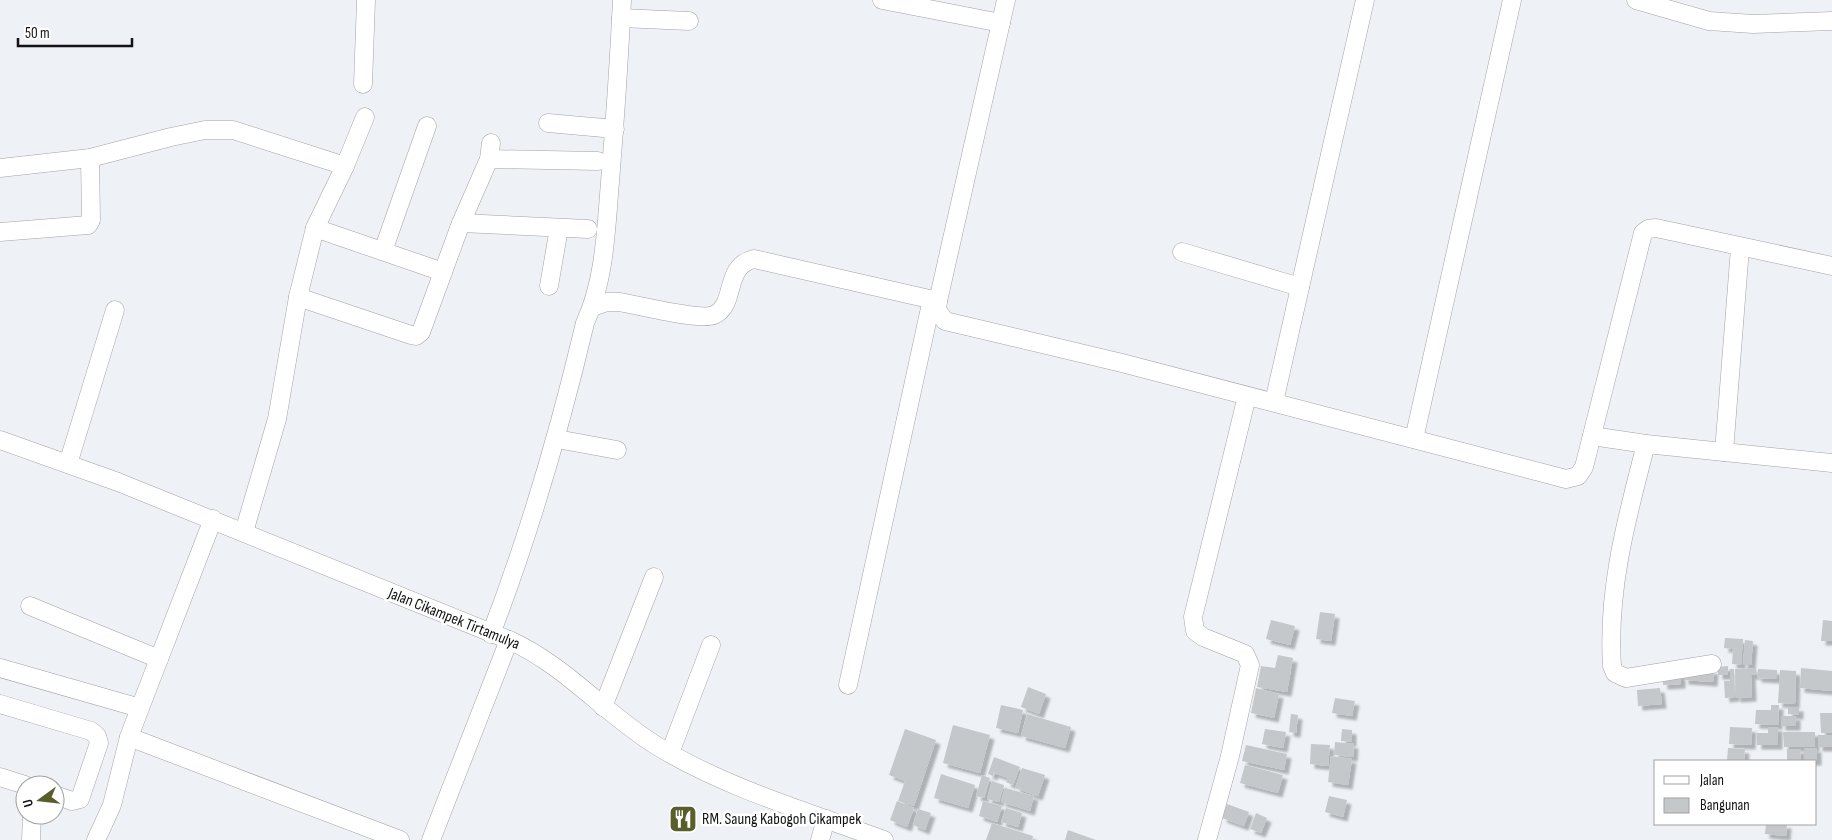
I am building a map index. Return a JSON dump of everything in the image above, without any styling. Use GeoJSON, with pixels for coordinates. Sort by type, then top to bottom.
{"type":"FeatureCollection","features":[{"type":"Feature","properties":{"kind":"street"},"geometry":{"type":"LineString","coordinates":[[363,84],[366,0]]}},
{"type":"Feature","properties":{"kind":"street"},"geometry":{"type":"LineString","coordinates":[[491,634],[515,571],[557,439],[585,323],[592,307],[604,253],[615,129],[622,0]]}},
{"type":"Feature","properties":{"kind":"street"},"geometry":{"type":"LineString","coordinates":[[882,0],[1001,23]]}},
{"type":"Feature","properties":{"kind":"street"},"geometry":{"type":"LineString","coordinates":[[848,685],[935,300],[1006,0]]}},
{"type":"Feature","properties":{"kind":"street"},"geometry":{"type":"LineString","coordinates":[[1274,402],[1365,0]]}},
{"type":"Feature","properties":{"kind":"street"},"geometry":{"type":"LineString","coordinates":[[1414,439],[1512,0]]}},
{"type":"Feature","properties":{"kind":"street"},"geometry":{"type":"LineString","coordinates":[[1636,0],[1681,7],[1708,21],[1731,24],[1832,21]]}},
{"type":"Feature","properties":{"kind":"street"},"geometry":{"type":"LineString","coordinates":[[621,18],[689,21]]}},
{"type":"Feature","properties":{"kind":"street"},"geometry":{"type":"LineString","coordinates":[[244,532],[277,419],[298,297],[315,228],[345,166],[365,116]]}},
{"type":"Feature","properties":{"kind":"street"},"geometry":{"type":"LineString","coordinates":[[548,123],[615,129]]}},
{"type":"Feature","properties":{"kind":"street"},"geometry":{"type":"LineString","coordinates":[[383,252],[427,126]]}},
{"type":"Feature","properties":{"kind":"street"},"geometry":{"type":"LineString","coordinates":[[0,168],[90,158],[205,130],[233,130],[345,166]]}},
{"type":"Feature","properties":{"kind":"street"},"geometry":{"type":"LineString","coordinates":[[298,297],[416,336],[421,332],[442,272],[490,151],[598,161]]}},
{"type":"Feature","properties":{"kind":"street"},"geometry":{"type":"LineString","coordinates":[[0,232],[88,225],[91,220],[90,158]]}},
{"type":"Feature","properties":{"kind":"street"},"geometry":{"type":"LineString","coordinates":[[461,223],[588,229]]}},
{"type":"Feature","properties":{"kind":"street"},"geometry":{"type":"LineString","coordinates":[[315,228],[442,272]]}},
{"type":"Feature","properties":{"kind":"street"},"geometry":{"type":"LineString","coordinates":[[549,286],[559,228]]}},
{"type":"Feature","properties":{"kind":"street"},"geometry":{"type":"LineString","coordinates":[[935,300],[940,315],[945,321],[1122,363],[1566,479],[1581,473],[1643,233],[1648,229],[1656,228],[1740,248],[1832,266]]}},
{"type":"Feature","properties":{"kind":"street"},"geometry":{"type":"LineString","coordinates":[[1724,452],[1740,248]]}},
{"type":"Feature","properties":{"kind":"street"},"geometry":{"type":"LineString","coordinates":[[1182,252],[1300,288]]}},
{"type":"Feature","properties":{"kind":"street"},"geometry":{"type":"LineString","coordinates":[[592,307],[607,302],[619,302],[700,316],[715,315],[724,306],[737,268],[747,260],[754,259],[935,300]]}},
{"type":"Feature","properties":{"kind":"street"},"geometry":{"type":"LineString","coordinates":[[68,464],[115,310]]}},
{"type":"Feature","properties":{"kind":"street"},"geometry":{"type":"LineString","coordinates":[[1207,840],[1230,756],[1250,665],[1245,654],[1195,632],[1194,617],[1247,396]]}},
{"type":"Feature","properties":{"kind":"street"},"geometry":{"type":"LineString","coordinates":[[1592,436],[1646,444],[1832,463]]}},
{"type":"Feature","properties":{"kind":"street"},"geometry":{"type":"LineString","coordinates":[[557,439],[617,450]]}},
{"type":"Feature","properties":{"kind":"street","name":"Jalan Cikampek Tirtamulya"},"geometry":{"type":"LineString","coordinates":[[0,440],[213,519],[509,640],[536,654],[640,735],[670,754],[729,782],[884,840]]}},
{"type":"Feature","properties":{"kind":"street"},"geometry":{"type":"LineString","coordinates":[[1646,444],[1614,580],[1611,618],[1612,666],[1615,673],[1626,678],[1712,664]]}},
{"type":"Feature","properties":{"kind":"street"},"geometry":{"type":"LineString","coordinates":[[96,840],[112,805],[129,736],[213,519]]}},
{"type":"Feature","properties":{"kind":"street"},"geometry":{"type":"LineString","coordinates":[[603,707],[654,577]]}},
{"type":"Feature","properties":{"kind":"street"},"geometry":{"type":"LineString","coordinates":[[30,606],[159,659]]}},
{"type":"Feature","properties":{"kind":"street"},"geometry":{"type":"LineString","coordinates":[[431,840],[509,640]]}},
{"type":"Feature","properties":{"kind":"street"},"geometry":{"type":"LineString","coordinates":[[670,754],[711,645]]}},
{"type":"Feature","properties":{"kind":"street"},"geometry":{"type":"LineString","coordinates":[[0,668],[140,708]]}},
{"type":"Feature","properties":{"kind":"street"},"geometry":{"type":"LineString","coordinates":[[0,704],[91,731],[97,736],[99,744],[80,799],[72,801],[65,799]]}},
{"type":"Feature","properties":{"kind":"street"},"geometry":{"type":"LineString","coordinates":[[129,736],[400,840]]}},
{"type":"Feature","properties":{"kind":"street"},"geometry":{"type":"LineString","coordinates":[[0,777],[15,782]]}},
{"type":"Feature","properties":{"kind":"street"},"geometry":{"type":"LineString","coordinates":[[820,840],[826,819]]}},
{"type":"Feature","properties":{"kind":"street"},"geometry":{"type":"LineString","coordinates":[[31,840],[32,825]]}},
{"type":"Feature","properties":{"kind":"building"},"geometry":{"type":"Polygon","coordinates":[[[1320,612],[1335,614],[1331,641],[1316,639],[1320,612]]]}},
{"type":"Feature","properties":{"kind":"building"},"geometry":{"type":"Polygon","coordinates":[[[1271,620],[1295,626],[1290,645],[1266,639],[1271,620]]]}},
{"type":"Feature","properties":{"kind":"building"},"geometry":{"type":"Polygon","coordinates":[[[1823,620],[1832,621],[1832,641],[1821,641],[1823,620]]]}},
{"type":"Feature","properties":{"kind":"building"},"geometry":{"type":"Polygon","coordinates":[[[1725,638],[1743,639],[1741,665],[1732,664],[1733,649],[1724,648],[1725,638]]]}},
{"type":"Feature","properties":{"kind":"building"},"geometry":{"type":"Polygon","coordinates":[[[1745,640],[1753,641],[1751,665],[1743,665],[1745,640]]]}},
{"type":"Feature","properties":{"kind":"building"},"geometry":{"type":"Polygon","coordinates":[[[1278,655],[1293,658],[1287,692],[1257,687],[1261,666],[1275,668],[1278,655]]]}},
{"type":"Feature","properties":{"kind":"building"},"geometry":{"type":"Polygon","coordinates":[[[1728,666],[1728,675],[1718,675],[1718,667],[1728,666]]]}},
{"type":"Feature","properties":{"kind":"building"},"geometry":{"type":"Polygon","coordinates":[[[1756,668],[1757,675],[1751,675],[1752,697],[1736,698],[1735,669],[1756,668]]]}},
{"type":"Feature","properties":{"kind":"building"},"geometry":{"type":"Polygon","coordinates":[[[1801,668],[1832,671],[1832,691],[1800,688],[1801,668]]]}},
{"type":"Feature","properties":{"kind":"building"},"geometry":{"type":"Polygon","coordinates":[[[1684,669],[1714,670],[1713,682],[1684,680],[1684,669]]]}},
{"type":"Feature","properties":{"kind":"building"},"geometry":{"type":"Polygon","coordinates":[[[1730,669],[1734,669],[1735,697],[1725,698],[1724,681],[1730,681],[1730,669]]]}},
{"type":"Feature","properties":{"kind":"building"},"geometry":{"type":"Polygon","coordinates":[[[1758,669],[1777,670],[1777,679],[1757,678],[1758,669]]]}},
{"type":"Feature","properties":{"kind":"building"},"geometry":{"type":"Polygon","coordinates":[[[1780,670],[1796,671],[1795,704],[1778,703],[1780,670]]]}},
{"type":"Feature","properties":{"kind":"building"},"geometry":{"type":"Polygon","coordinates":[[[1681,673],[1681,684],[1663,685],[1663,674],[1681,673]]]}},
{"type":"Feature","properties":{"kind":"building"},"geometry":{"type":"Polygon","coordinates":[[[1028,687],[1046,694],[1039,714],[1021,707],[1028,687]]]}},
{"type":"Feature","properties":{"kind":"building"},"geometry":{"type":"Polygon","coordinates":[[[1256,688],[1279,694],[1274,718],[1251,713],[1256,688]]]}},
{"type":"Feature","properties":{"kind":"building"},"geometry":{"type":"Polygon","coordinates":[[[1660,688],[1662,704],[1638,706],[1637,690],[1660,688]]]}},
{"type":"Feature","properties":{"kind":"building"},"geometry":{"type":"Polygon","coordinates":[[[1335,698],[1355,701],[1352,716],[1332,713],[1335,698]]]}},
{"type":"Feature","properties":{"kind":"building"},"geometry":{"type":"Polygon","coordinates":[[[1001,705],[1023,710],[1018,733],[996,728],[1001,705]]]}},
{"type":"Feature","properties":{"kind":"building"},"geometry":{"type":"Polygon","coordinates":[[[1771,705],[1779,705],[1778,725],[1755,724],[1756,710],[1771,710],[1771,705]]]}},
{"type":"Feature","properties":{"kind":"building"},"geometry":{"type":"Polygon","coordinates":[[[1788,707],[1799,707],[1799,715],[1788,714],[1788,707]]]}},
{"type":"Feature","properties":{"kind":"building"},"geometry":{"type":"Polygon","coordinates":[[[1820,713],[1832,713],[1832,733],[1821,733],[1820,713]]]}},
{"type":"Feature","properties":{"kind":"building"},"geometry":{"type":"Polygon","coordinates":[[[1027,714],[1071,727],[1065,748],[1021,736],[1027,714]]]}},
{"type":"Feature","properties":{"kind":"building"},"geometry":{"type":"Polygon","coordinates":[[[1291,714],[1298,715],[1296,733],[1289,732],[1291,714]]]}},
{"type":"Feature","properties":{"kind":"building"},"geometry":{"type":"Polygon","coordinates":[[[1781,716],[1796,716],[1796,726],[1781,726],[1781,716]]]}},
{"type":"Feature","properties":{"kind":"building"},"geometry":{"type":"Polygon","coordinates":[[[953,725],[990,735],[980,773],[943,763],[953,725]]]}},
{"type":"Feature","properties":{"kind":"building"},"geometry":{"type":"Polygon","coordinates":[[[1730,727],[1752,728],[1751,745],[1729,744],[1730,727]]]}},
{"type":"Feature","properties":{"kind":"building"},"geometry":{"type":"Polygon","coordinates":[[[1768,727],[1778,727],[1778,745],[1757,745],[1757,733],[1768,733],[1768,727]]]}},
{"type":"Feature","properties":{"kind":"building"},"geometry":{"type":"Polygon","coordinates":[[[905,729],[936,740],[914,806],[898,801],[905,781],[889,775],[905,729]]]}},
{"type":"Feature","properties":{"kind":"building"},"geometry":{"type":"Polygon","coordinates":[[[1265,729],[1286,732],[1283,748],[1262,744],[1265,729]]]}},
{"type":"Feature","properties":{"kind":"building"},"geometry":{"type":"Polygon","coordinates":[[[1342,729],[1352,730],[1352,742],[1341,741],[1342,729]]]}},
{"type":"Feature","properties":{"kind":"building"},"geometry":{"type":"Polygon","coordinates":[[[1783,732],[1815,732],[1815,747],[1784,747],[1783,732]]]}},
{"type":"Feature","properties":{"kind":"building"},"geometry":{"type":"Polygon","coordinates":[[[1818,735],[1832,735],[1832,747],[1818,747],[1818,735]]]}},
{"type":"Feature","properties":{"kind":"building"},"geometry":{"type":"Polygon","coordinates":[[[1335,742],[1354,744],[1353,757],[1334,755],[1335,742]]]}},
{"type":"Feature","properties":{"kind":"building"},"geometry":{"type":"Polygon","coordinates":[[[1311,744],[1330,745],[1328,766],[1310,764],[1311,744]]]}},
{"type":"Feature","properties":{"kind":"building"},"geometry":{"type":"Polygon","coordinates":[[[1246,745],[1287,754],[1284,770],[1242,761],[1246,745]]]}},
{"type":"Feature","properties":{"kind":"building"},"geometry":{"type":"Polygon","coordinates":[[[1728,748],[1745,749],[1744,760],[1727,760],[1728,748]]]}},
{"type":"Feature","properties":{"kind":"building"},"geometry":{"type":"Polygon","coordinates":[[[1804,748],[1817,748],[1817,760],[1804,760],[1804,748]]]}},
{"type":"Feature","properties":{"kind":"building"},"geometry":{"type":"Polygon","coordinates":[[[1787,749],[1801,749],[1800,760],[1787,760],[1787,749]]]}},
{"type":"Feature","properties":{"kind":"building"},"geometry":{"type":"Polygon","coordinates":[[[1331,756],[1352,759],[1348,785],[1328,782],[1331,756]]]}},
{"type":"Feature","properties":{"kind":"building"},"geometry":{"type":"Polygon","coordinates":[[[994,757],[1020,767],[1013,785],[1006,782],[1008,778],[994,773],[993,776],[988,774],[994,757]]]}},
{"type":"Feature","properties":{"kind":"building"},"geometry":{"type":"Polygon","coordinates":[[[1245,765],[1283,775],[1278,793],[1240,783],[1245,765]]]}},
{"type":"Feature","properties":{"kind":"building"},"geometry":{"type":"Polygon","coordinates":[[[1022,768],[1045,775],[1038,796],[1015,788],[1022,768]]]}},
{"type":"Feature","properties":{"kind":"building"},"geometry":{"type":"Polygon","coordinates":[[[941,774],[975,785],[968,808],[934,798],[941,774]]]}},
{"type":"Feature","properties":{"kind":"building"},"geometry":{"type":"Polygon","coordinates":[[[982,775],[990,778],[984,798],[976,796],[982,775]]]}},
{"type":"Feature","properties":{"kind":"building"},"geometry":{"type":"Polygon","coordinates":[[[992,781],[1004,785],[999,802],[987,799],[992,781]]]}},
{"type":"Feature","properties":{"kind":"building"},"geometry":{"type":"Polygon","coordinates":[[[1005,788],[1034,796],[1030,811],[1001,802],[1005,788]]]}},
{"type":"Feature","properties":{"kind":"building"},"geometry":{"type":"Polygon","coordinates":[[[1329,796],[1347,800],[1343,817],[1325,812],[1329,796]]]}},
{"type":"Feature","properties":{"kind":"building"},"geometry":{"type":"Polygon","coordinates":[[[897,801],[914,808],[907,827],[890,820],[897,801]]]}},
{"type":"Feature","properties":{"kind":"building"},"geometry":{"type":"Polygon","coordinates":[[[983,801],[1002,806],[997,822],[979,816],[983,801]]]}},
{"type":"Feature","properties":{"kind":"building"},"geometry":{"type":"Polygon","coordinates":[[[1227,804],[1249,812],[1244,826],[1222,818],[1227,804]]]}},
{"type":"Feature","properties":{"kind":"building"},"geometry":{"type":"Polygon","coordinates":[[[1006,808],[1022,813],[1018,827],[1001,822],[1006,808]]]}},
{"type":"Feature","properties":{"kind":"building"},"geometry":{"type":"Polygon","coordinates":[[[918,809],[931,813],[925,830],[913,825],[918,809]]]}},
{"type":"Feature","properties":{"kind":"building"},"geometry":{"type":"Polygon","coordinates":[[[1256,813],[1267,818],[1261,833],[1250,829],[1256,813]]]}},
{"type":"Feature","properties":{"kind":"building"},"geometry":{"type":"Polygon","coordinates":[[[992,823],[1033,836],[1032,840],[986,840],[992,823]]]}},
{"type":"Feature","properties":{"kind":"building"},"geometry":{"type":"Polygon","coordinates":[[[1766,825],[1787,825],[1786,836],[1765,834],[1766,825]]]}},
{"type":"Feature","properties":{"kind":"building"},"geometry":{"type":"Polygon","coordinates":[[[1068,830],[1096,840],[1065,840],[1068,830]]]}},
{"type":"Feature","properties":{"kind":"place","name":"RM. Saung Kabogoh Cikampek"},"geometry":{"type":"Point","coordinates":[683,819]}}]}
